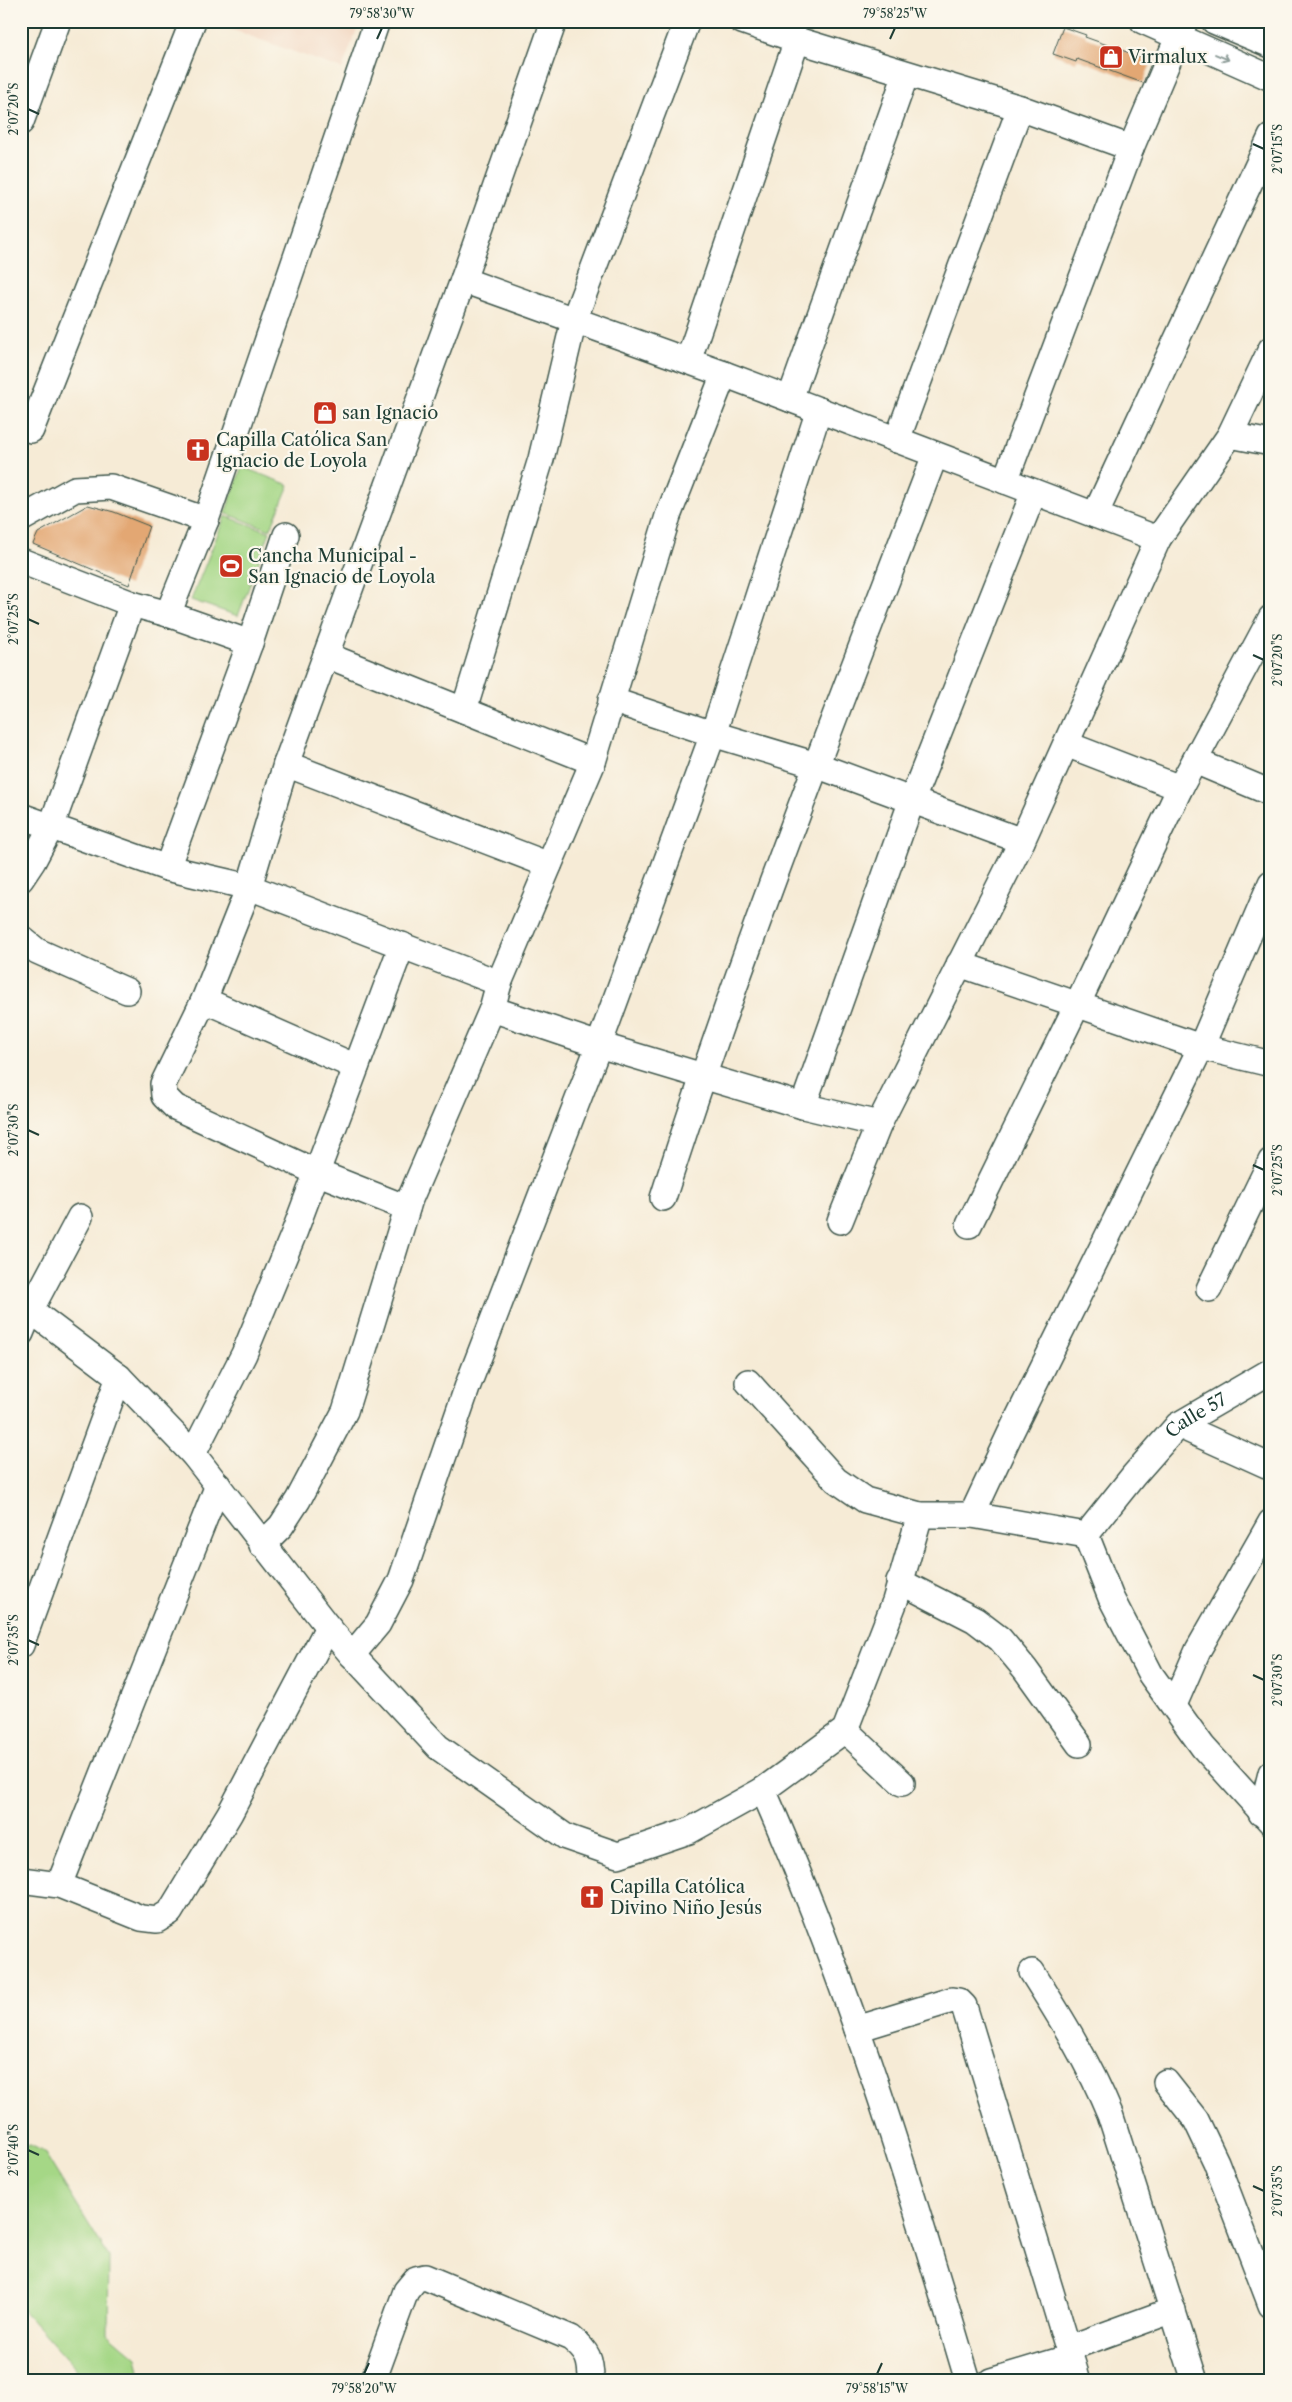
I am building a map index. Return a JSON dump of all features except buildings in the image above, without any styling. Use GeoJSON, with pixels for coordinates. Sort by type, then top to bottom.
{"type":"FeatureCollection","features":[{"type":"Feature","properties":{"kind":"street"},"geometry":{"type":"LineString","coordinates":[[21,122],[58,21]]}},
{"type":"Feature","properties":{"kind":"street"},"geometry":{"type":"LineString","coordinates":[[30,430],[193,21]]}},
{"type":"Feature","properties":{"kind":"street"},"geometry":{"type":"LineString","coordinates":[[168,614],[206,520],[377,21]]}},
{"type":"Feature","properties":{"kind":"street"},"geometry":{"type":"LineString","coordinates":[[407,1208],[316,1172],[174,1107],[164,1096],[163,1084],[204,1000],[248,887],[286,764],[463,280],[554,21]]}},
{"type":"Feature","properties":{"kind":"street"},"geometry":{"type":"LineString","coordinates":[[464,710],[541,459],[574,320],[687,21]]}},
{"type":"Feature","properties":{"kind":"street"},"geometry":{"type":"LineString","coordinates":[[742,21],[797,40],[1020,108],[1131,148]]}},
{"type":"Feature","properties":{"kind":"street"},"geometry":{"type":"LineString","coordinates":[[1143,21],[1181,29],[1271,78]]}},
{"type":"Feature","properties":{"kind":"street"},"geometry":{"type":"LineString","coordinates":[[1222,23],[1271,44]]}},
{"type":"Feature","properties":{"kind":"street"},"geometry":{"type":"LineString","coordinates":[[1005,481],[1131,148],[1181,29]]}},
{"type":"Feature","properties":{"kind":"street"},"geometry":{"type":"LineString","coordinates":[[688,361],[797,40]]}},
{"type":"Feature","properties":{"kind":"street"},"geometry":{"type":"LineString","coordinates":[[790,399],[906,74]]}},
{"type":"Feature","properties":{"kind":"street"},"geometry":{"type":"LineString","coordinates":[[897,440],[1020,108]]}},
{"type":"Feature","properties":{"kind":"street"},"geometry":{"type":"LineString","coordinates":[[1095,515],[1271,136]]}},
{"type":"Feature","properties":{"kind":"street"},"geometry":{"type":"LineString","coordinates":[[463,280],[724,374],[1158,540]]}},
{"type":"Feature","properties":{"kind":"street"},"geometry":{"type":"LineString","coordinates":[[840,1221],[879,1124],[1022,841],[1158,540],[1230,436],[1271,349]]}},
{"type":"Feature","properties":{"kind":"street"},"geometry":{"type":"LineString","coordinates":[[262,1545],[281,1526],[298,1500],[345,1411],[407,1208],[492,1009],[499,983],[593,762],[668,516],[724,374]]}},
{"type":"Feature","properties":{"kind":"street"},"geometry":{"type":"LineString","coordinates":[[352,1655],[378,1624],[401,1580],[468,1385],[599,1045],[713,734],[819,410]]}},
{"type":"Feature","properties":{"kind":"street"},"geometry":{"type":"LineString","coordinates":[[1230,436],[1271,443]]}},
{"type":"Feature","properties":{"kind":"street"},"geometry":{"type":"LineString","coordinates":[[663,1198],[702,1075],[816,765],[935,455]]}},
{"type":"Feature","properties":{"kind":"street"},"geometry":{"type":"LineString","coordinates":[[21,519],[75,489],[111,487],[206,520]]}},
{"type":"Feature","properties":{"kind":"street"},"geometry":{"type":"LineString","coordinates":[[803,1106],[912,800],[1034,492]]}},
{"type":"Feature","properties":{"kind":"street"},"geometry":{"type":"LineString","coordinates":[[167,868],[250,643],[286,535]]}},
{"type":"Feature","properties":{"kind":"street"},"geometry":{"type":"LineString","coordinates":[[21,561],[132,604],[168,614],[250,643]]}},
{"type":"Feature","properties":{"kind":"street"},"geometry":{"type":"LineString","coordinates":[[21,879],[33,862],[51,827],[132,604]]}},
{"type":"Feature","properties":{"kind":"street"},"geometry":{"type":"LineString","coordinates":[[969,1225],[1077,1005],[1180,788],[1271,618]]}},
{"type":"Feature","properties":{"kind":"street"},"geometry":{"type":"LineString","coordinates":[[326,655],[593,762]]}},
{"type":"Feature","properties":{"kind":"street"},"geometry":{"type":"LineString","coordinates":[[611,700],[713,734],[816,765],[1022,841]]}},
{"type":"Feature","properties":{"kind":"street"},"geometry":{"type":"LineString","coordinates":[[1066,744],[1180,788]]}},
{"type":"Feature","properties":{"kind":"street"},"geometry":{"type":"LineString","coordinates":[[1195,761],[1271,793]]}},
{"type":"Feature","properties":{"kind":"street"},"geometry":{"type":"LineString","coordinates":[[286,764],[549,865]]}},
{"type":"Feature","properties":{"kind":"street"},"geometry":{"type":"LineString","coordinates":[[21,816],[167,868],[248,887],[499,983]]}},
{"type":"Feature","properties":{"kind":"street"},"geometry":{"type":"LineString","coordinates":[[972,1516],[1010,1434],[1201,1047],[1271,883]]}},
{"type":"Feature","properties":{"kind":"street"},"geometry":{"type":"LineString","coordinates":[[21,938],[37,950],[127,991]]}},
{"type":"Feature","properties":{"kind":"street"},"geometry":{"type":"LineString","coordinates":[[193,1454],[244,1354],[294,1233],[402,945]]}},
{"type":"Feature","properties":{"kind":"street"},"geometry":{"type":"LineString","coordinates":[[959,964],[1201,1047],[1271,1064]]}},
{"type":"Feature","properties":{"kind":"street"},"geometry":{"type":"LineString","coordinates":[[204,1000],[356,1067]]}},
{"type":"Feature","properties":{"kind":"street"},"geometry":{"type":"LineString","coordinates":[[492,1009],[599,1045],[803,1106],[879,1124]]}},
{"type":"Feature","properties":{"kind":"street"},"geometry":{"type":"LineString","coordinates":[[1209,1289],[1271,1161]]}},
{"type":"Feature","properties":{"kind":"street"},"geometry":{"type":"LineString","coordinates":[[21,1333],[26,1306],[80,1217]]}},
{"type":"Feature","properties":{"kind":"street"},"geometry":{"type":"LineString","coordinates":[[26,1306],[120,1377],[193,1454],[262,1545],[328,1627],[438,1747],[566,1837],[618,1855],[689,1831],[763,1790],[845,1730],[895,1601],[899,1581],[920,1515]]}},
{"type":"Feature","properties":{"kind":"street","name":"Calle 57"},"geometry":{"type":"LineString","coordinates":[[1086,1536],[1134,1475],[1178,1425],[1271,1371]]}},
{"type":"Feature","properties":{"kind":"street"},"geometry":{"type":"LineString","coordinates":[[21,1644],[120,1377]]}},
{"type":"Feature","properties":{"kind":"street"},"geometry":{"type":"LineString","coordinates":[[748,1382],[836,1480],[865,1500],[920,1515],[972,1516],[1086,1536],[1111,1598],[1151,1675],[1203,1747],[1266,1818]]}},
{"type":"Feature","properties":{"kind":"street"},"geometry":{"type":"LineString","coordinates":[[1178,1425],[1271,1467]]}},
{"type":"Feature","properties":{"kind":"street"},"geometry":{"type":"LineString","coordinates":[[59,1885],[218,1485]]}},
{"type":"Feature","properties":{"kind":"street"},"geometry":{"type":"LineString","coordinates":[[1174,1705],[1198,1650],[1271,1522]]}},
{"type":"Feature","properties":{"kind":"street"},"geometry":{"type":"LineString","coordinates":[[899,1581],[975,1620],[1000,1639],[1025,1669],[1079,1744]]}},
{"type":"Feature","properties":{"kind":"street"},"geometry":{"type":"LineString","coordinates":[[21,1880],[59,1885],[141,1918],[157,1920],[170,1912],[230,1813],[328,1627]]}},
{"type":"Feature","properties":{"kind":"street"},"geometry":{"type":"LineString","coordinates":[[845,1730],[902,1783]]}},
{"type":"Feature","properties":{"kind":"street"},"geometry":{"type":"LineString","coordinates":[[1266,1818],[1271,1773]]}},
{"type":"Feature","properties":{"kind":"street"},"geometry":{"type":"LineString","coordinates":[[763,1790],[792,1856],[857,2029],[911,2188],[968,2381]]}},
{"type":"Feature","properties":{"kind":"street"},"geometry":{"type":"LineString","coordinates":[[1032,1972],[1095,2077],[1110,2114],[1195,2381]]}},
{"type":"Feature","properties":{"kind":"street"},"geometry":{"type":"LineString","coordinates":[[857,2029],[952,2000],[959,2001],[964,2006],[1078,2381]]}},
{"type":"Feature","properties":{"kind":"street"},"geometry":{"type":"LineString","coordinates":[[1166,2082],[1196,2120],[1216,2162],[1271,2305]]}},
{"type":"Feature","properties":{"kind":"street"},"geometry":{"type":"LineString","coordinates":[[373,2381],[406,2291],[416,2280],[425,2277],[571,2338],[584,2349],[591,2365],[590,2381]]}},
{"type":"Feature","properties":{"kind":"street"},"geometry":{"type":"LineString","coordinates":[[991,2381],[1070,2353],[1173,2310]]}},
{"type":"Feature","properties":{"kind":"shaded area"},"geometry":{"type":"Polygon","coordinates":[[[208,21],[360,21],[342,69],[208,21]]]}},
{"type":"Feature","properties":{"kind":"green space"},"geometry":{"type":"Polygon","coordinates":[[[242,467],[289,485],[270,530],[225,513],[242,467]]]}},
{"type":"Feature","properties":{"kind":"green space","name":"Cancha Municipal - San Ignacio de Loyola"},"geometry":{"type":"Polygon","coordinates":[[[225,516],[270,532],[238,616],[191,600],[225,516]]]}},
{"type":"Feature","properties":{"kind":"green space"},"geometry":{"type":"Polygon","coordinates":[[[21,2145],[30,2145],[44,2152],[109,2257],[108,2333],[137,2358],[140,2370],[130,2381],[87,2381],[21,2308],[21,2145]]]}},
{"type":"Feature","properties":{"kind":"place","name":"Virmalux"},"geometry":{"type":"Point","coordinates":[1111,57]}},
{"type":"Feature","properties":{"kind":"place","name":"san Ignacio"},"geometry":{"type":"Point","coordinates":[325,413]}},
{"type":"Feature","properties":{"kind":"place","name":"Capilla Católica San Ignacio de Loyola"},"geometry":{"type":"Point","coordinates":[198,450]}},
{"type":"Feature","properties":{"kind":"place","name":"Cancha Municipal - San Ignacio de Loyola"},"geometry":{"type":"Point","coordinates":[231,566]}},
{"type":"Feature","properties":{"kind":"place","name":"Capilla Católica Divino Niño Jesús"},"geometry":{"type":"Point","coordinates":[592,1897]}}]}
